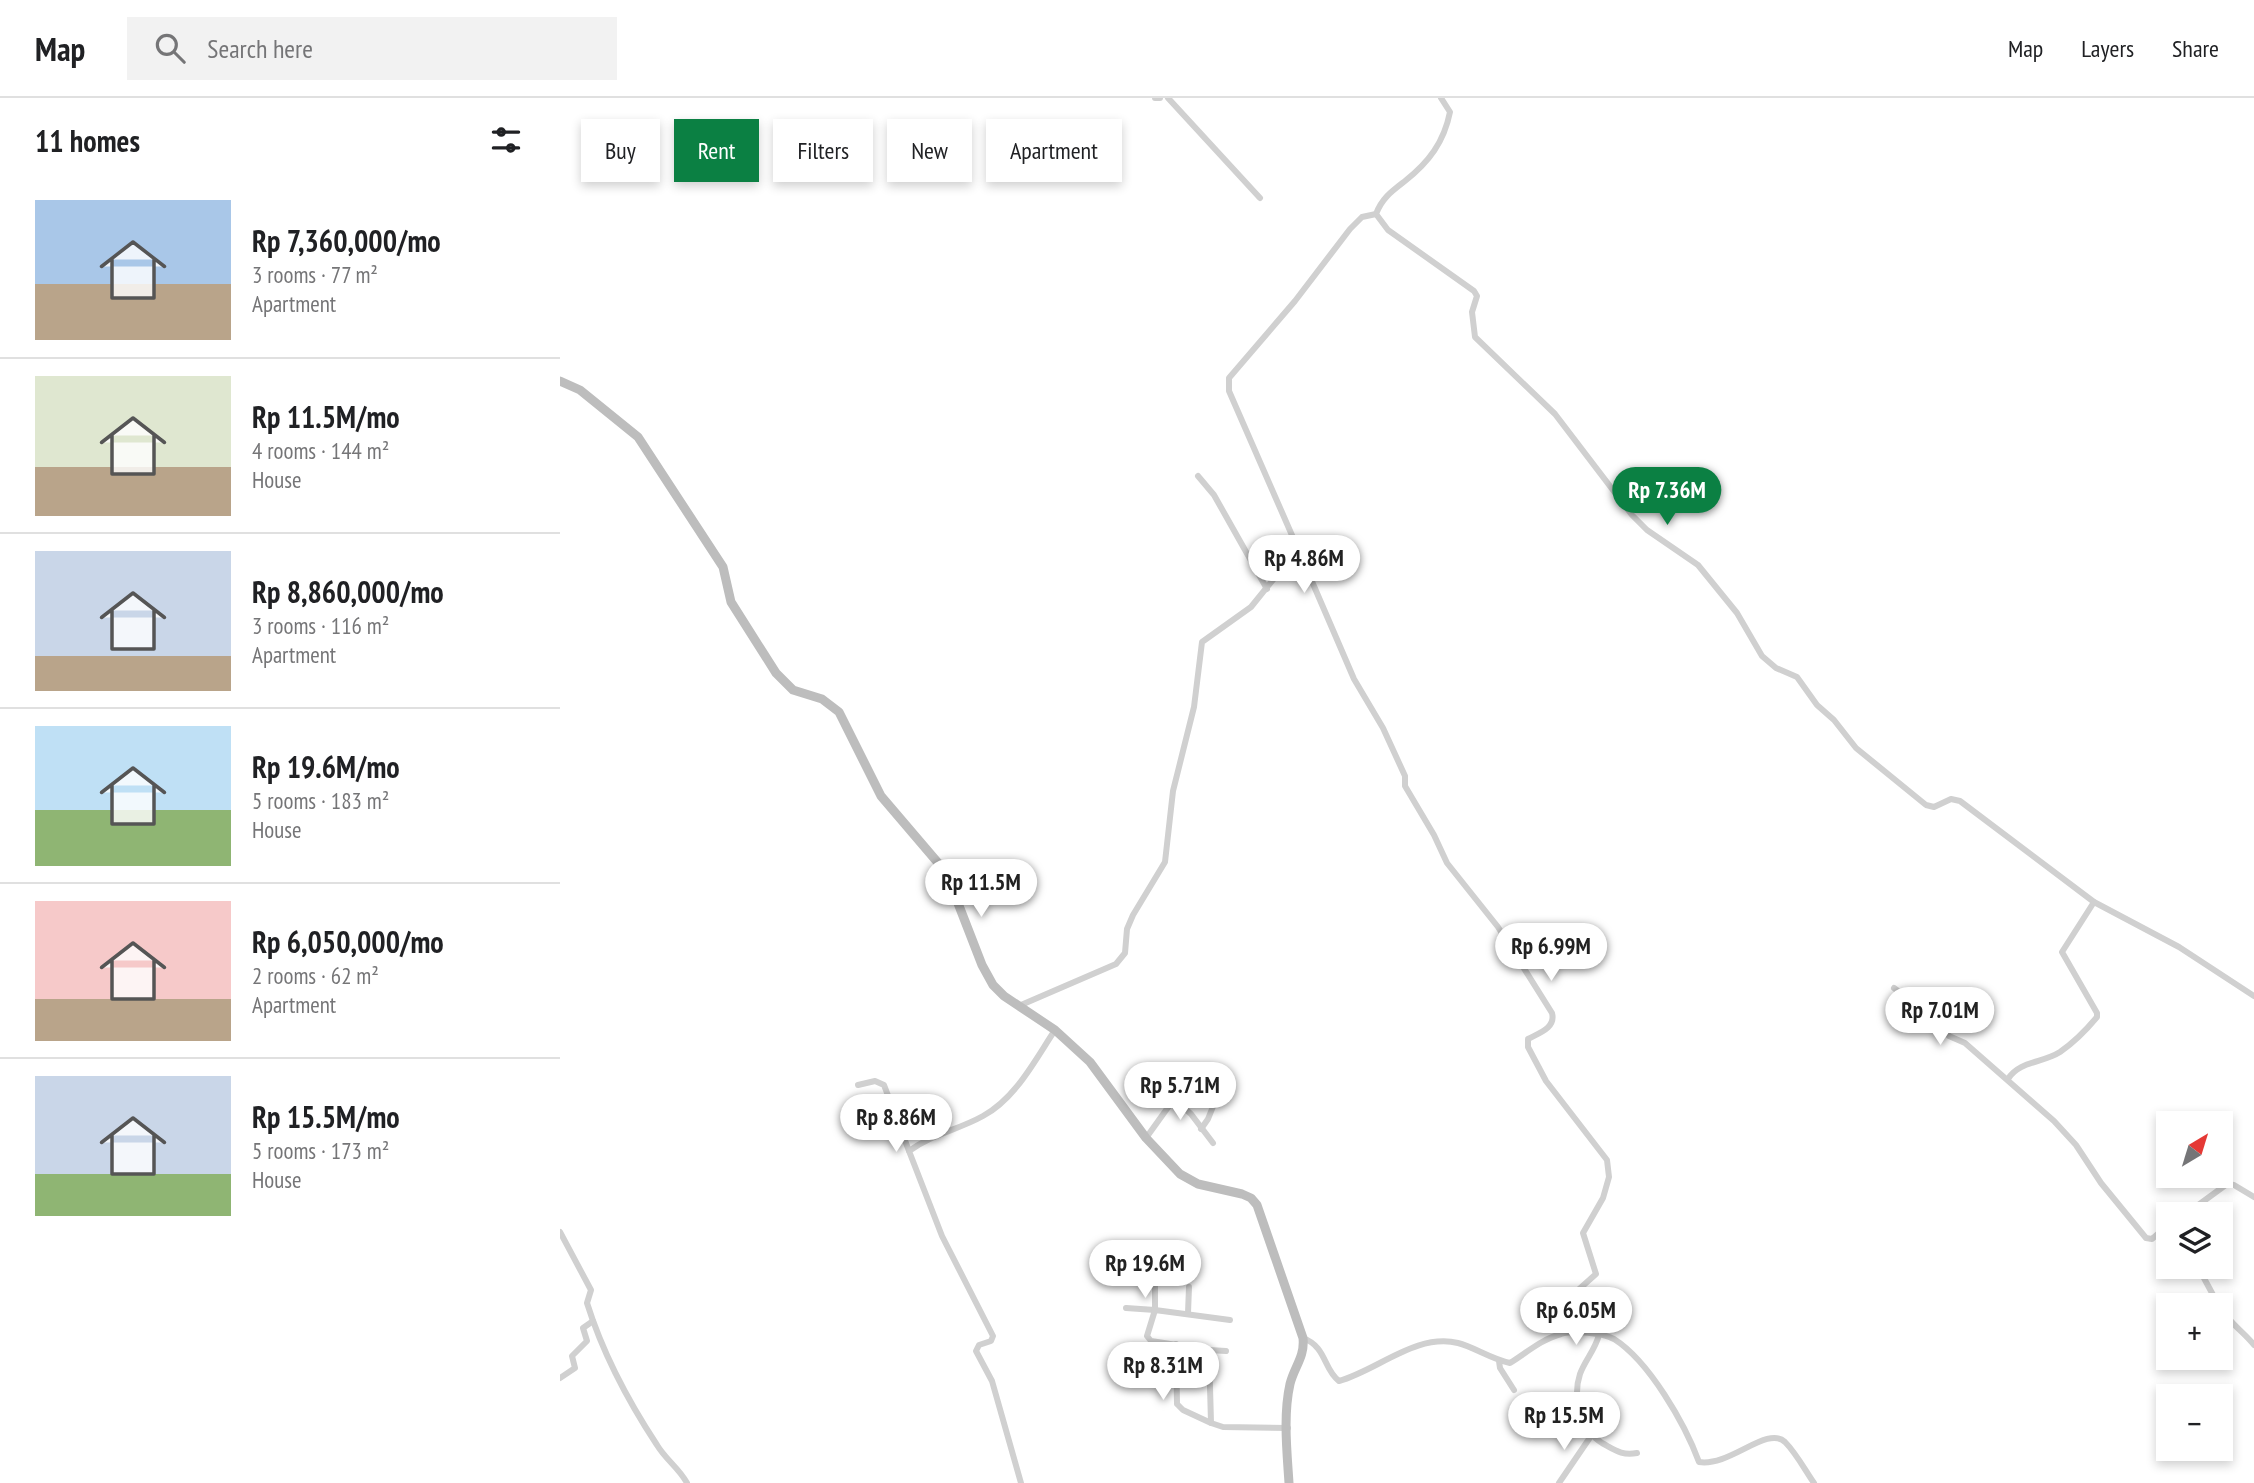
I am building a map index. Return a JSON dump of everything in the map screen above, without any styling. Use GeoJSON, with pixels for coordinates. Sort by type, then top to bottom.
{"type":"FeatureCollection","features":[{"type":"Feature","properties":{"kind":"main road"},"geometry":{"type":"LineString","coordinates":[[560,381],[580,390],[638,437],[723,567],[731,602],[766,659],[793,690],[822,699],[839,712],[881,796],[939,864],[949,880],[988,977],[1004,996],[1055,1030],[1090,1062],[1146,1138],[1180,1174],[1190,1181],[1251,1198],[1257,1206],[1303,1338],[1301,1362],[1290,1382],[1289,1483]]}},
{"type":"Feature","properties":{"kind":"street"},"geometry":{"type":"LineString","coordinates":[[1168,98],[1260,198]]}},
{"type":"Feature","properties":{"kind":"street"},"geometry":{"type":"LineString","coordinates":[[1441,98],[1450,112],[1444,136],[1436,151],[1388,194],[1376,214],[1362,217],[1350,229],[1229,378],[1229,391],[1354,679],[1383,728],[1405,776],[1405,786],[1447,863],[1497,927],[1552,1013],[1554,1019],[1550,1026],[1527,1041],[1534,1058],[1561,1102],[1607,1160],[1609,1177],[1603,1198],[1583,1233],[1595,1274],[1568,1299],[1563,1333]]}},
{"type":"Feature","properties":{"kind":"street"},"geometry":{"type":"LineString","coordinates":[[1376,214],[1388,230],[1474,291],[1477,296],[1472,312],[1475,337],[1555,414],[1632,515],[1647,530],[1698,565],[1737,613],[1762,656],[1776,668],[1797,677],[1817,705],[1856,748],[1929,806],[1951,799],[1960,801],[2094,902],[2179,947],[2254,996]]}},
{"type":"Feature","properties":{"kind":"street"},"geometry":{"type":"LineString","coordinates":[[1198,476],[1214,495],[1267,589]]}},
{"type":"Feature","properties":{"kind":"street"},"geometry":{"type":"LineString","coordinates":[[1021,1005],[1116,964],[1122,958],[1130,922],[1161,870],[1167,854],[1173,792],[1194,708],[1202,642],[1251,607],[1298,549]]}},
{"type":"Feature","properties":{"kind":"street"},"geometry":{"type":"LineString","coordinates":[[2008,1079],[2019,1067],[2042,1062],[2061,1051],[2097,1017],[2062,952],[2094,902]]}},
{"type":"Feature","properties":{"kind":"street"},"geometry":{"type":"LineString","coordinates":[[1894,988],[1934,1018],[1949,1036],[1965,1043],[2008,1079],[2076,1145],[2101,1183],[2146,1238],[2151,1239],[2156,1235]]}},
{"type":"Feature","properties":{"kind":"street"},"geometry":{"type":"LineString","coordinates":[[909,1151],[922,1141],[982,1116],[1011,1094],[1055,1030]]}},
{"type":"Feature","properties":{"kind":"street"},"geometry":{"type":"LineString","coordinates":[[1146,1138],[1186,1080]]}},
{"type":"Feature","properties":{"kind":"street"},"geometry":{"type":"LineString","coordinates":[[859,1085],[875,1081],[884,1084],[942,1236],[993,1336],[991,1341],[979,1345],[976,1351],[992,1381],[1021,1483]]}},
{"type":"Feature","properties":{"kind":"street"},"geometry":{"type":"LineString","coordinates":[[1201,1129],[1218,1094]]}},
{"type":"Feature","properties":{"kind":"street"},"geometry":{"type":"LineString","coordinates":[[1174,1099],[1213,1143]]}},
{"type":"Feature","properties":{"kind":"street"},"geometry":{"type":"LineString","coordinates":[[2202,1202],[2227,1184],[2234,1185],[2254,1197]]}},
{"type":"Feature","properties":{"kind":"street"},"geometry":{"type":"LineString","coordinates":[[560,1232],[592,1290],[587,1303],[620,1387],[662,1453],[680,1469],[687,1483]]}},
{"type":"Feature","properties":{"kind":"street"},"geometry":{"type":"LineString","coordinates":[[1156,1280],[1155,1310],[1147,1334],[1149,1338],[1226,1351]]}},
{"type":"Feature","properties":{"kind":"street"},"geometry":{"type":"LineString","coordinates":[[1188,1313],[1189,1287]]}},
{"type":"Feature","properties":{"kind":"street"},"geometry":{"type":"LineString","coordinates":[[1126,1308],[1188,1313],[1230,1320]]}},
{"type":"Feature","properties":{"kind":"street"},"geometry":{"type":"LineString","coordinates":[[560,1378],[575,1368],[572,1356],[587,1341],[583,1328],[593,1321]]}},
{"type":"Feature","properties":{"kind":"street"},"geometry":{"type":"LineString","coordinates":[[2233,1325],[2254,1345]]}},
{"type":"Feature","properties":{"kind":"street"},"geometry":{"type":"LineString","coordinates":[[2245,1334],[2254,1328]]}},
{"type":"Feature","properties":{"kind":"street"},"geometry":{"type":"LineString","coordinates":[[1303,1338],[1314,1342],[1328,1362],[1331,1375],[1339,1381],[1422,1345],[1441,1341],[1461,1343],[1499,1361],[1510,1363],[1545,1340],[1563,1333],[1612,1338],[1647,1372],[1690,1438],[1699,1462],[1712,1464],[1746,1450],[1767,1437],[1776,1436],[1786,1443],[1814,1483]]}},
{"type":"Feature","properties":{"kind":"street"},"geometry":{"type":"LineString","coordinates":[[1599,1335],[1594,1352],[1581,1373],[1578,1386],[1581,1414],[1591,1436],[1621,1454],[1637,1453]]}},
{"type":"Feature","properties":{"kind":"street"},"geometry":{"type":"LineString","coordinates":[[1176,1344],[1177,1404],[1183,1410],[1223,1427],[1288,1428]]}},
{"type":"Feature","properties":{"kind":"street"},"geometry":{"type":"LineString","coordinates":[[1209,1350],[1211,1423]]}},
{"type":"Feature","properties":{"kind":"street"},"geometry":{"type":"LineString","coordinates":[[1499,1361],[1500,1368],[1514,1390]]}},
{"type":"Feature","properties":{"kind":"street"},"geometry":{"type":"LineString","coordinates":[[1559,1483],[1591,1436]]}}]}
